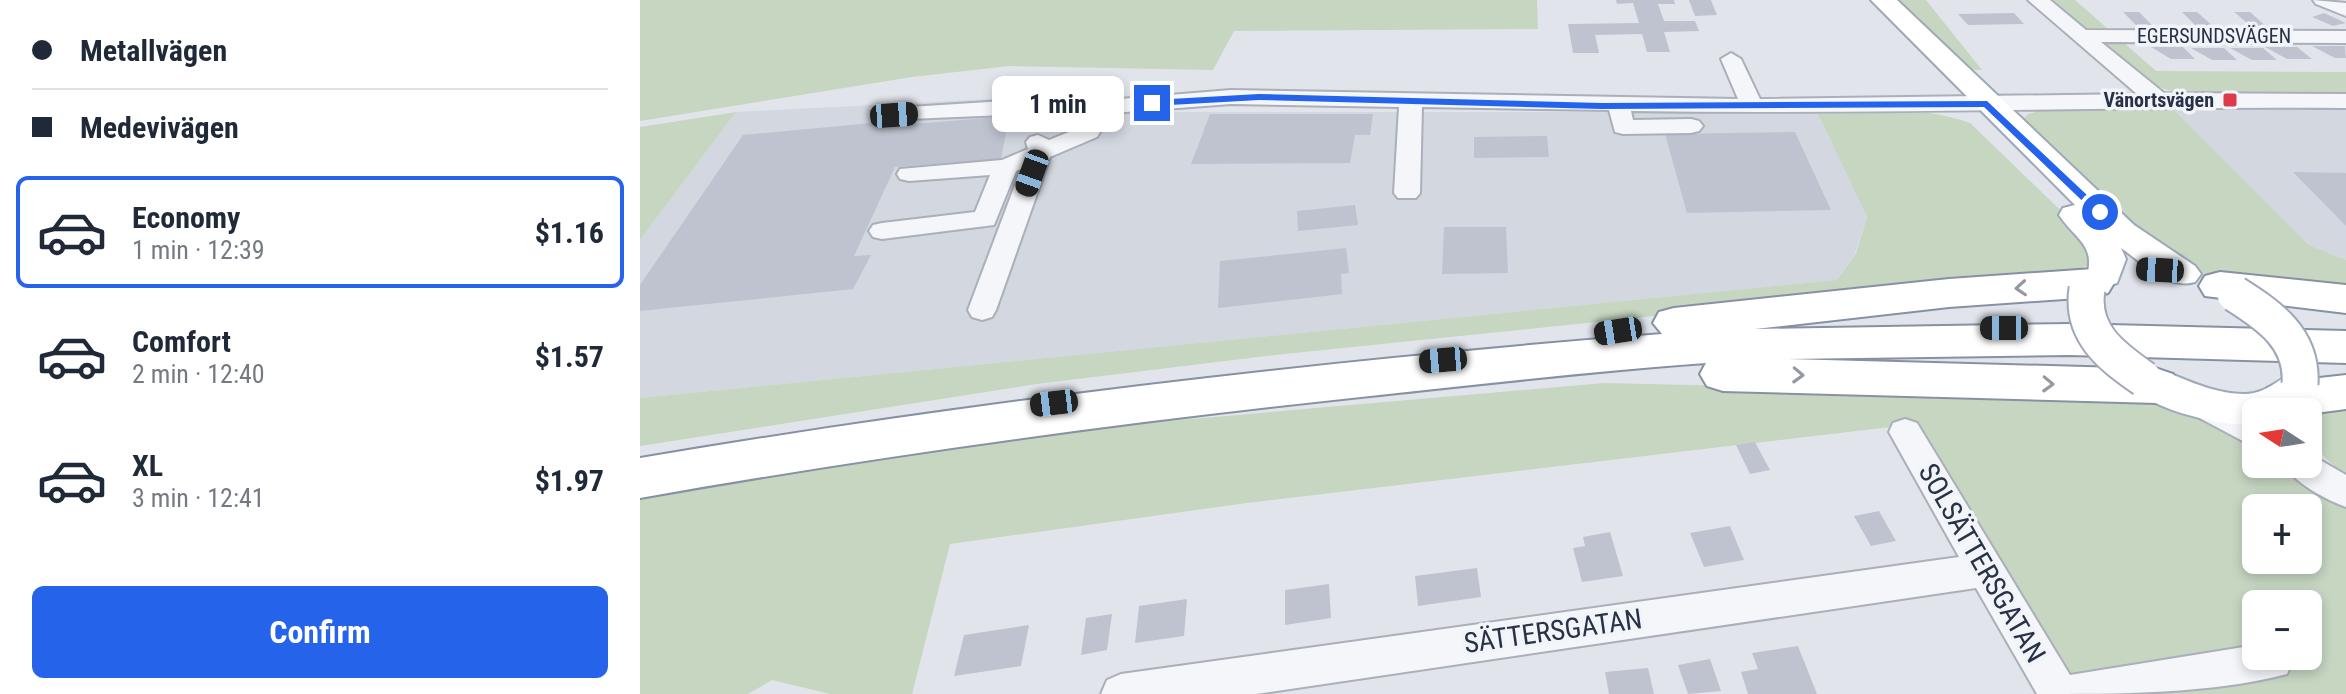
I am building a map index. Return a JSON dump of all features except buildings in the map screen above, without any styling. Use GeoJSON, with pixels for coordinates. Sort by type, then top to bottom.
{"type":"FeatureCollection","features":[{"type":"Feature","properties":{"kind":"highway"},"geometry":{"type":"LineString","coordinates":[[1442,366],[1675,322],[1949,293],[2095,282]]}},
{"type":"Feature","properties":{"kind":"highway"},"geometry":{"type":"LineString","coordinates":[[2213,285],[2346,299]]}},
{"type":"Feature","properties":{"kind":"highway"},"geometry":{"type":"LineString","coordinates":[[640,478],[956,428],[1442,366],[1790,333],[1945,328],[2182,328],[2346,336]]}},
{"type":"Feature","properties":{"kind":"highway"},"geometry":{"type":"LineString","coordinates":[[640,464],[960,415],[1210,384],[1442,366],[1793,343],[2190,340],[2346,347]]}},
{"type":"Feature","properties":{"kind":"highway"},"geometry":{"type":"LineString","coordinates":[[1442,366],[2165,389]]}},
{"type":"Feature","properties":{"kind":"highway"},"geometry":{"type":"LineString","coordinates":[[2320,398],[2346,392]]}},
{"type":"Feature","properties":{"kind":"main road"},"geometry":{"type":"LineString","coordinates":[[1868,0],[1901,42],[2122,233],[2261,310],[2283,328],[2297,348],[2303,367],[2286,398]]}},
{"type":"Feature","properties":{"kind":"main road"},"geometry":{"type":"LineString","coordinates":[[1883,0],[2102,244],[2109,259],[2082,304],[2086,322],[2098,342],[2117,361],[2165,389],[2242,408]]}},
{"type":"Feature","properties":{"kind":"main road"},"geometry":{"type":"LineString","coordinates":[[2095,282],[2139,269],[2213,285]]}},
{"type":"Feature","properties":{"kind":"street"},"geometry":{"type":"LineString","coordinates":[[2038,0],[2158,100]]}},
{"type":"Feature","properties":{"kind":"street"},"geometry":{"type":"LineString","coordinates":[[2323,0],[2346,10]]}},
{"type":"Feature","properties":{"kind":"street","name":"EGERSUNDSVÄGEN"},"geometry":{"type":"LineString","coordinates":[[2082,36],[2346,37]]}},
{"type":"Feature","properties":{"kind":"street"},"geometry":{"type":"LineString","coordinates":[[1731,59],[1752,106]]}},
{"type":"Feature","properties":{"kind":"street"},"geometry":{"type":"LineString","coordinates":[[894,115],[1004,108],[1105,107],[1231,97],[1619,106],[2346,101]]}},
{"type":"Feature","properties":{"kind":"street"},"geometry":{"type":"LineString","coordinates":[[1407,193],[1411,100]]}},
{"type":"Feature","properties":{"kind":"street"},"geometry":{"type":"LineString","coordinates":[[1619,106],[1623,127],[1781,126]]}},
{"type":"Feature","properties":{"kind":"street"},"geometry":{"type":"LineString","coordinates":[[909,174],[1006,167],[1089,132],[1105,107]]}},
{"type":"Feature","properties":{"kind":"street"},"geometry":{"type":"LineString","coordinates":[[982,310],[1040,151],[1035,132],[1044,110]]}},
{"type":"Feature","properties":{"kind":"street"},"geometry":{"type":"LineString","coordinates":[[882,231],[985,219],[1006,167]]}},
{"type":"Feature","properties":{"kind":"street","name":"SOLSÄTTERSGATAN"},"geometry":{"type":"LineString","coordinates":[[1905,432],[2059,694]]}},
{"type":"Feature","properties":{"kind":"street"},"geometry":{"type":"LineString","coordinates":[[2322,469],[2342,490]]}},
{"type":"Feature","properties":{"kind":"street"},"geometry":{"type":"LineString","coordinates":[[2322,477],[2342,490]]}},
{"type":"Feature","properties":{"kind":"street","name":"SÄTTERSGATAN"},"geometry":{"type":"LineString","coordinates":[[1121,694],[1174,690],[1985,570]]}},
{"type":"Feature","properties":{"kind":"street"},"geometry":{"type":"LineString","coordinates":[[2072,694],[2242,666]]}},
{"type":"Feature","properties":{"kind":"shaded area"},"geometry":{"type":"Polygon","coordinates":[[[1084,94],[1130,112],[1817,112],[1867,217],[1855,253],[1837,280],[640,398],[640,240],[736,112],[1084,94]]]}},
{"type":"Feature","properties":{"kind":"shaded area"},"geometry":{"type":"Polygon","coordinates":[[[2171,107],[2346,108],[2346,260],[2309,245],[2171,107]]]}},
{"type":"Feature","properties":{"kind":"green space"},"geometry":{"type":"Polygon","coordinates":[[[640,0],[1537,0],[1538,29],[1234,31],[1213,70],[1009,66],[912,77],[640,121],[640,0]]]}},
{"type":"Feature","properties":{"kind":"green space"},"geometry":{"type":"Polygon","coordinates":[[[1898,0],[1926,0],[1982,70],[1960,69],[1898,0]]]}},
{"type":"Feature","properties":{"kind":"green space"},"geometry":{"type":"Polygon","coordinates":[[[2035,0],[2075,0],[2156,71],[2346,72],[2346,96],[2171,91],[2150,84],[2035,0]]]}},
{"type":"Feature","properties":{"kind":"green space"},"geometry":{"type":"Polygon","coordinates":[[[2171,107],[2309,245],[2346,260],[2346,293],[2209,276],[2158,251],[2021,122],[2028,114],[2043,110],[2171,107]]]}},
{"type":"Feature","properties":{"kind":"green space"},"geometry":{"type":"Polygon","coordinates":[[[736,112],[640,240],[640,127],[736,112]]]}},
{"type":"Feature","properties":{"kind":"green space"},"geometry":{"type":"Polygon","coordinates":[[[1817,112],[1914,112],[1952,117],[1970,123],[2084,233],[2093,256],[2086,266],[2071,273],[1266,356],[1037,384],[640,446],[640,398],[1837,280],[1856,253],[1867,217],[1817,112]]]}},
{"type":"Feature","properties":{"kind":"green space"},"geometry":{"type":"Polygon","coordinates":[[[1604,383],[2127,395],[2188,408],[2242,437],[2242,478],[2303,478],[2346,509],[2346,694],[2072,694],[1940,467],[1908,425],[1247,503],[950,544],[912,694],[830,694],[772,680],[748,694],[640,694],[640,492],[961,439],[1604,383]]]}},
{"type":"Feature","properties":{"kind":"green space"},"geometry":{"type":"Polygon","coordinates":[[[2346,402],[2346,477],[2322,455],[2322,408],[2346,402]]]}},
{"type":"Feature","properties":{"kind":"place","name":"Vänortsvägen"},"geometry":{"type":"Point","coordinates":[2230,100]}},
{"type":"Feature","properties":{"kind":"route"},"geometry":{"type":"LineString","coordinates":[[1152,103],[1259,97],[1602,106],[1987,104],[2100,212]]}}]}
